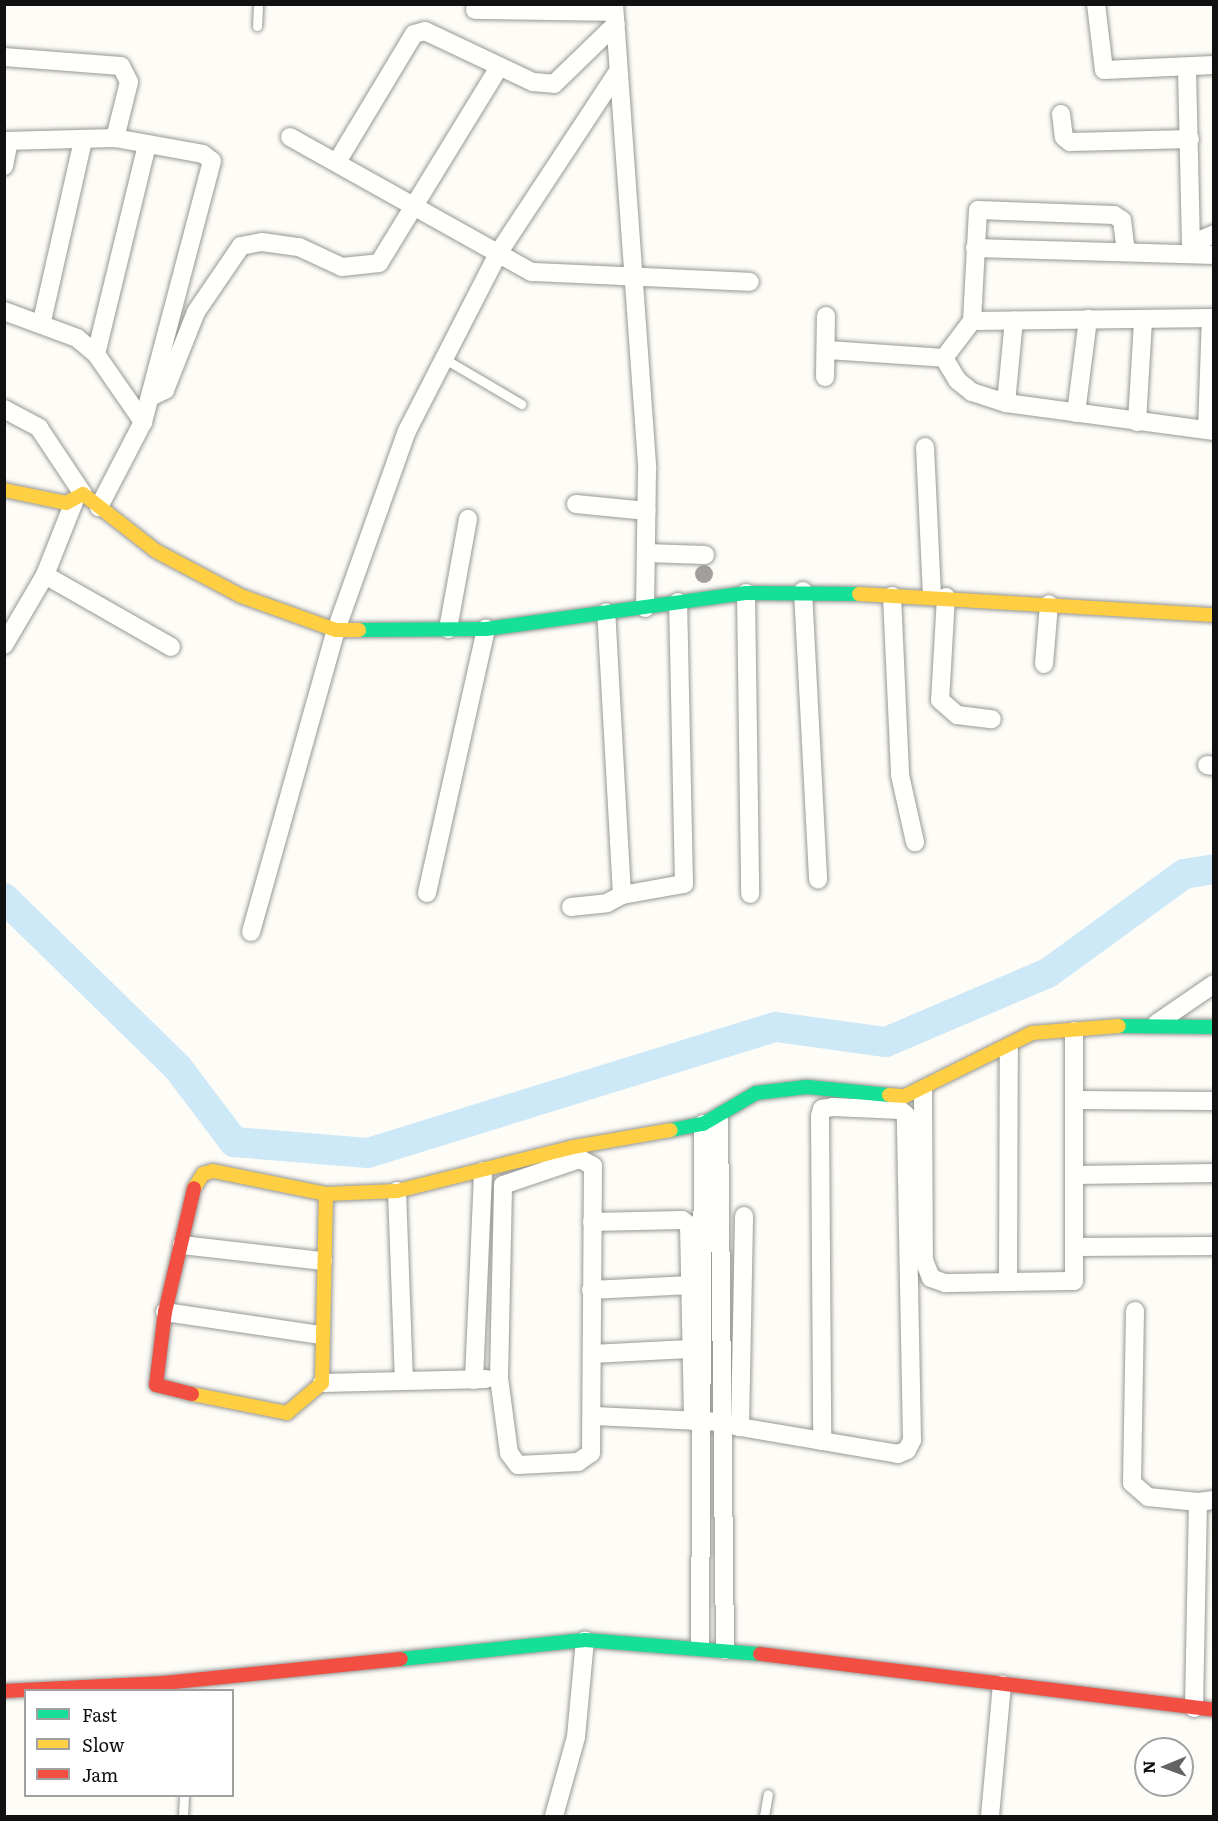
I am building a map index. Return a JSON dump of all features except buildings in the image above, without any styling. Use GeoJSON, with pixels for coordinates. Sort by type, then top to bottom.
{"type":"FeatureCollection","features":[{"type":"Feature","properties":{"kind":"street"},"geometry":{"type":"LineString","coordinates":[[1096,4],[1098,58],[1104,70],[1187,69],[1214,65]]}},
{"type":"Feature","properties":{"kind":"street"},"geometry":{"type":"LineString","coordinates":[[475,10],[615,14]]}},
{"type":"Feature","properties":{"kind":"street"},"geometry":{"type":"LineString","coordinates":[[337,162],[414,34],[425,31],[499,67],[554,84],[615,14]]}},
{"type":"Feature","properties":{"kind":"street"},"geometry":{"type":"LineString","coordinates":[[615,14],[647,511],[645,608]]}},
{"type":"Feature","properties":{"kind":"street"},"geometry":{"type":"LineString","coordinates":[[4,57],[121,66],[129,82],[115,138]]}},
{"type":"Feature","properties":{"kind":"street"},"geometry":{"type":"LineString","coordinates":[[150,398],[165,390],[196,312],[241,246],[262,242],[299,247],[342,267],[361,268],[379,263],[499,67]]}},
{"type":"Feature","properties":{"kind":"street"},"geometry":{"type":"LineString","coordinates":[[1187,69],[1191,248]]}},
{"type":"Feature","properties":{"kind":"street"},"geometry":{"type":"LineString","coordinates":[[250,932],[336,630],[406,431],[499,252],[617,73]]}},
{"type":"Feature","properties":{"kind":"street"},"geometry":{"type":"LineString","coordinates":[[1061,114],[1064,137],[1070,142],[1190,139]]}},
{"type":"Feature","properties":{"kind":"street"},"geometry":{"type":"LineString","coordinates":[[290,137],[337,162],[412,208],[499,252],[532,272],[631,279],[750,282]]}},
{"type":"Feature","properties":{"kind":"street"},"geometry":{"type":"LineString","coordinates":[[4,166],[7,141],[83,141],[115,138],[203,154],[213,171],[143,422],[99,507]]}},
{"type":"Feature","properties":{"kind":"street"},"geometry":{"type":"LineString","coordinates":[[42,321],[83,141]]}},
{"type":"Feature","properties":{"kind":"street"},"geometry":{"type":"LineString","coordinates":[[96,354],[147,144]]}},
{"type":"Feature","properties":{"kind":"street"},"geometry":{"type":"LineString","coordinates":[[944,358],[972,321],[976,216],[984,208],[1114,215],[1122,220],[1126,252]]}},
{"type":"Feature","properties":{"kind":"street"},"geometry":{"type":"LineString","coordinates":[[1191,248],[1214,234]]}},
{"type":"Feature","properties":{"kind":"street"},"geometry":{"type":"LineString","coordinates":[[975,248],[1126,252],[1191,248],[1214,255]]}},
{"type":"Feature","properties":{"kind":"street"},"geometry":{"type":"LineString","coordinates":[[4,311],[42,321],[96,354],[143,422]]}},
{"type":"Feature","properties":{"kind":"street"},"geometry":{"type":"LineString","coordinates":[[825,377],[828,350],[826,316]]}},
{"type":"Feature","properties":{"kind":"street"},"geometry":{"type":"LineString","coordinates":[[944,358],[957,380],[972,392],[1006,403],[1210,430],[1212,318],[972,321]]}},
{"type":"Feature","properties":{"kind":"street"},"geometry":{"type":"LineString","coordinates":[[1076,413],[1088,319]]}},
{"type":"Feature","properties":{"kind":"street"},"geometry":{"type":"LineString","coordinates":[[1006,403],[1014,320]]}},
{"type":"Feature","properties":{"kind":"street"},"geometry":{"type":"LineString","coordinates":[[1137,422],[1143,320]]}},
{"type":"Feature","properties":{"kind":"street"},"geometry":{"type":"LineString","coordinates":[[828,350],[944,358]]}},
{"type":"Feature","properties":{"kind":"street"},"geometry":{"type":"LineString","coordinates":[[4,409],[39,428],[79,498]]}},
{"type":"Feature","properties":{"kind":"street"},"geometry":{"type":"LineString","coordinates":[[925,447],[939,597],[940,700],[957,715],[992,719]]}},
{"type":"Feature","properties":{"kind":"street"},"geometry":{"type":"LineString","coordinates":[[4,490],[79,498],[99,507],[156,551],[241,596],[336,630],[486,629],[747,593],[803,591],[939,597],[1214,615]]}},
{"type":"Feature","properties":{"kind":"street"},"geometry":{"type":"LineString","coordinates":[[4,645],[45,575],[79,498]]}},
{"type":"Feature","properties":{"kind":"street"},"geometry":{"type":"LineString","coordinates":[[576,504],[647,511]]}},
{"type":"Feature","properties":{"kind":"street"},"geometry":{"type":"LineString","coordinates":[[448,629],[468,519]]}},
{"type":"Feature","properties":{"kind":"street"},"geometry":{"type":"LineString","coordinates":[[646,553],[705,555]]}},
{"type":"Feature","properties":{"kind":"street"},"geometry":{"type":"LineString","coordinates":[[45,575],[171,647]]}},
{"type":"Feature","properties":{"kind":"street"},"geometry":{"type":"LineString","coordinates":[[803,591],[818,880]]}},
{"type":"Feature","properties":{"kind":"street"},"geometry":{"type":"LineString","coordinates":[[747,593],[750,894]]}},
{"type":"Feature","properties":{"kind":"street"},"geometry":{"type":"LineString","coordinates":[[892,596],[900,774],[915,842]]}},
{"type":"Feature","properties":{"kind":"street"},"geometry":{"type":"LineString","coordinates":[[571,908],[607,903],[622,895],[684,884],[678,602]]}},
{"type":"Feature","properties":{"kind":"street"},"geometry":{"type":"LineString","coordinates":[[1044,664],[1049,604]]}},
{"type":"Feature","properties":{"kind":"street"},"geometry":{"type":"LineString","coordinates":[[606,612],[622,895]]}},
{"type":"Feature","properties":{"kind":"street"},"geometry":{"type":"LineString","coordinates":[[427,893],[486,629]]}},
{"type":"Feature","properties":{"kind":"street"},"geometry":{"type":"LineString","coordinates":[[1157,1023],[1214,984]]}},
{"type":"Feature","properties":{"kind":"street"},"geometry":{"type":"LineString","coordinates":[[500,1378],[322,1383],[287,1413],[162,1389],[153,1375],[195,1182],[203,1174],[213,1171],[326,1194],[397,1191],[711,1121],[732,1103],[756,1093],[815,1087],[892,1096],[923,1090],[1009,1049],[1032,1033],[1157,1023],[1214,1027]]}},
{"type":"Feature","properties":{"kind":"street"},"geometry":{"type":"LineString","coordinates":[[923,1090],[926,1270],[945,1283],[1074,1281],[1076,1247],[1074,1031]]}},
{"type":"Feature","properties":{"kind":"street"},"geometry":{"type":"LineString","coordinates":[[1008,1282],[1009,1049]]}},
{"type":"Feature","properties":{"kind":"street"},"geometry":{"type":"LineString","coordinates":[[1075,1100],[1214,1101]]}},
{"type":"Feature","properties":{"kind":"street"},"geometry":{"type":"LineString","coordinates":[[594,1416],[715,1422],[822,1441],[898,1454],[912,1440],[906,1115],[900,1110],[833,1107],[822,1109],[820,1116],[822,1441]]}},
{"type":"Feature","properties":{"kind":"street"},"geometry":{"type":"LineString","coordinates":[[711,1121],[715,1422]]}},
{"type":"Feature","properties":{"kind":"street"},"geometry":{"type":"LineString","coordinates":[[588,1160],[592,1222],[591,1290],[594,1416],[591,1453],[585,1460],[518,1465],[509,1453],[500,1378],[503,1185],[588,1160]]}},
{"type":"Feature","properties":{"kind":"street"},"geometry":{"type":"LineString","coordinates":[[474,1380],[483,1171]]}},
{"type":"Feature","properties":{"kind":"street"},"geometry":{"type":"LineString","coordinates":[[1075,1175],[1214,1173]]}},
{"type":"Feature","properties":{"kind":"street"},"geometry":{"type":"LineString","coordinates":[[397,1191],[404,1380]]}},
{"type":"Feature","properties":{"kind":"street"},"geometry":{"type":"LineString","coordinates":[[322,1383],[321,1335],[326,1194]]}},
{"type":"Feature","properties":{"kind":"street"},"geometry":{"type":"LineString","coordinates":[[700,1647],[704,1457],[715,1422],[744,1216]]}},
{"type":"Feature","properties":{"kind":"street"},"geometry":{"type":"LineString","coordinates":[[592,1222],[682,1220],[691,1234],[689,1349],[715,1422],[723,1457],[725,1650]]}},
{"type":"Feature","properties":{"kind":"street"},"geometry":{"type":"LineString","coordinates":[[182,1245],[323,1261]]}},
{"type":"Feature","properties":{"kind":"street"},"geometry":{"type":"LineString","coordinates":[[1076,1247],[1214,1246]]}},
{"type":"Feature","properties":{"kind":"street"},"geometry":{"type":"LineString","coordinates":[[591,1290],[691,1285]]}},
{"type":"Feature","properties":{"kind":"street"},"geometry":{"type":"LineString","coordinates":[[1136,1311],[1132,1483],[1149,1497],[1206,1501],[1194,1707]]}},
{"type":"Feature","properties":{"kind":"street"},"geometry":{"type":"LineString","coordinates":[[165,1312],[321,1335]]}},
{"type":"Feature","properties":{"kind":"street"},"geometry":{"type":"LineString","coordinates":[[592,1354],[689,1349]]}},
{"type":"Feature","properties":{"kind":"street"},"geometry":{"type":"LineString","coordinates":[[704,1457],[723,1457]]}},
{"type":"Feature","properties":{"kind":"street"},"geometry":{"type":"LineString","coordinates":[[700,1580],[724,1580]]}},
{"type":"Feature","properties":{"kind":"street"},"geometry":{"type":"LineString","coordinates":[[85,1689],[166,1687],[585,1640],[700,1647],[1214,1710]]}},
{"type":"Feature","properties":{"kind":"street"},"geometry":{"type":"LineString","coordinates":[[555,1816],[576,1737],[585,1640]]}},
{"type":"Feature","properties":{"kind":"street"},"geometry":{"type":"LineString","coordinates":[[990,1816],[1002,1685]]}},
{"type":"Feature","properties":{"kind":"street"},"geometry":{"type":"LineString","coordinates":[[4,1691],[24,1691]]}},
{"type":"Feature","properties":{"kind":"lane"},"geometry":{"type":"LineString","coordinates":[[257,26],[258,4]]}},
{"type":"Feature","properties":{"kind":"lane"},"geometry":{"type":"LineString","coordinates":[[443,358],[521,404]]}},
{"type":"Feature","properties":{"kind":"lane"},"geometry":{"type":"LineString","coordinates":[[764,1816],[768,1794]]}},
{"type":"Feature","properties":{"kind":"lane"},"geometry":{"type":"LineString","coordinates":[[183,1816],[184,1797]]}},
{"type":"Feature","properties":{"kind":"waterway"},"geometry":{"type":"LineString","coordinates":[[4,898],[178,1068],[234,1142],[368,1153],[776,1027],[886,1042],[1048,973],[1184,874],[1214,869]]}},
{"type":"Feature","properties":{"kind":"traffic: fast"},"geometry":{"type":"LineString","coordinates":[[359,630],[486,629],[746,593],[859,594]]}},
{"type":"Feature","properties":{"kind":"traffic: fast"},"geometry":{"type":"LineString","coordinates":[[1119,1026],[1214,1027]]}},
{"type":"Feature","properties":{"kind":"traffic: fast"},"geometry":{"type":"LineString","coordinates":[[671,1130],[703,1124],[756,1093],[807,1087],[889,1095]]}},
{"type":"Feature","properties":{"kind":"traffic: fast"},"geometry":{"type":"LineString","coordinates":[[401,1659],[585,1640],[760,1654]]}},
{"type":"Feature","properties":{"kind":"traffic: slow"},"geometry":{"type":"LineString","coordinates":[[4,490],[66,503],[83,494],[156,551],[241,596],[336,630],[359,630]]}},
{"type":"Feature","properties":{"kind":"traffic: slow"},"geometry":{"type":"LineString","coordinates":[[859,594],[1214,615]]}},
{"type":"Feature","properties":{"kind":"traffic: slow"},"geometry":{"type":"LineString","coordinates":[[889,1095],[905,1096],[1032,1033],[1119,1026]]}},
{"type":"Feature","properties":{"kind":"traffic: slow"},"geometry":{"type":"LineString","coordinates":[[194,1188],[203,1174],[213,1171],[326,1194],[397,1191],[574,1147],[671,1130]]}},
{"type":"Feature","properties":{"kind":"traffic: slow"},"geometry":{"type":"LineString","coordinates":[[192,1394],[287,1413],[322,1383],[326,1194]]}},
{"type":"Feature","properties":{"kind":"traffic: jam"},"geometry":{"type":"LineString","coordinates":[[192,1394],[156,1385],[165,1312],[194,1188]]}},
{"type":"Feature","properties":{"kind":"traffic: jam"},"geometry":{"type":"LineString","coordinates":[[760,1654],[1214,1710]]}},
{"type":"Feature","properties":{"kind":"traffic: jam"},"geometry":{"type":"LineString","coordinates":[[44,1689],[164,1683],[401,1659]]}},
{"type":"Feature","properties":{"kind":"traffic: jam"},"geometry":{"type":"LineString","coordinates":[[4,1691],[24,1690]]}}]}
